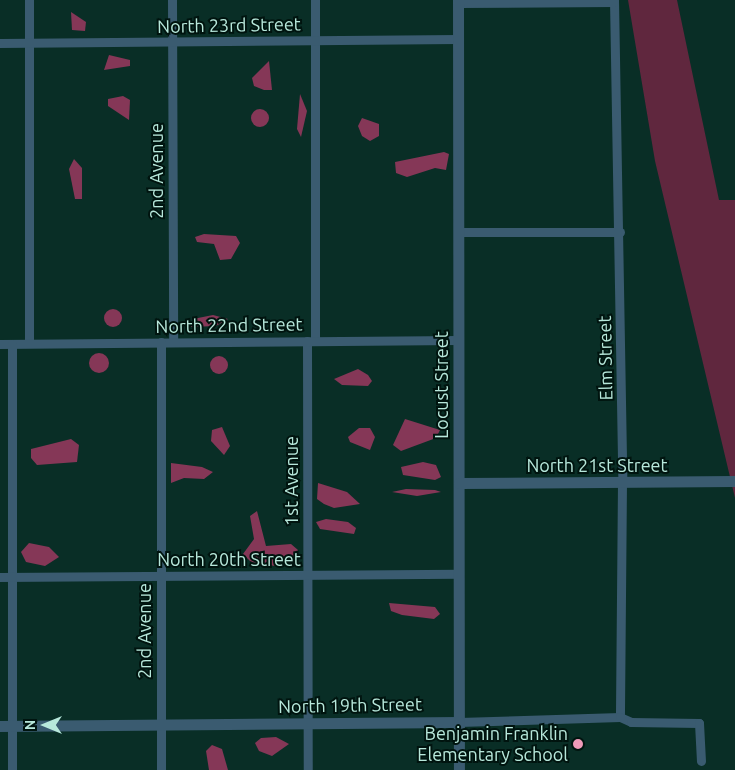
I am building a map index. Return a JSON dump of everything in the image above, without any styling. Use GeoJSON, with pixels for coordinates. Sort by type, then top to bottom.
{"type":"FeatureCollection","features":[{"type":"Feature","properties":{"kind":"street"},"geometry":{"type":"LineString","coordinates":[[29,0],[29,343]]}},
{"type":"Feature","properties":{"kind":"street","name":"2nd Avenue"},"geometry":{"type":"LineString","coordinates":[[172,0],[173,342]]}},
{"type":"Feature","properties":{"kind":"street","name":"1st Avenue"},"geometry":{"type":"LineString","coordinates":[[308,770],[308,575],[315,0]]}},
{"type":"Feature","properties":{"kind":"street"},"geometry":{"type":"LineString","coordinates":[[458,2],[614,1]]}},
{"type":"Feature","properties":{"kind":"street","name":"Elm Street"},"geometry":{"type":"LineString","coordinates":[[614,1],[620,232],[622,482],[620,717]]}},
{"type":"Feature","properties":{"kind":"street","name":"Locust Street"},"geometry":{"type":"LineString","coordinates":[[458,2],[458,770]]}},
{"type":"Feature","properties":{"kind":"street","name":"North 23rd Street"},"geometry":{"type":"LineString","coordinates":[[0,43],[458,39]]}},
{"type":"Feature","properties":{"kind":"street"},"geometry":{"type":"LineString","coordinates":[[458,232],[620,232]]}},
{"type":"Feature","properties":{"kind":"street","name":"North 22nd Street"},"geometry":{"type":"LineString","coordinates":[[0,344],[458,340]]}},
{"type":"Feature","properties":{"kind":"street","name":"2nd Avenue"},"geometry":{"type":"LineString","coordinates":[[161,342],[161,770]]}},
{"type":"Feature","properties":{"kind":"street"},"geometry":{"type":"LineString","coordinates":[[12,344],[12,770]]}},
{"type":"Feature","properties":{"kind":"street","name":"North 21st Street"},"geometry":{"type":"LineString","coordinates":[[458,483],[735,481]]}},
{"type":"Feature","properties":{"kind":"street","name":"North 20th Street"},"geometry":{"type":"LineString","coordinates":[[0,577],[458,574]]}},
{"type":"Feature","properties":{"kind":"street","name":"North 19th Street"},"geometry":{"type":"LineString","coordinates":[[0,726],[459,722],[620,717],[631,722],[699,723],[701,761]]}},
{"type":"Feature","properties":{"kind":"shaded area"},"geometry":{"type":"Polygon","coordinates":[[[628,0],[677,0],[719,200],[735,200],[735,498],[655,161],[628,0]]]}},
{"type":"Feature","properties":{"kind":"shaded area"},"geometry":{"type":"Polygon","coordinates":[[[71,12],[86,22],[85,31],[72,30],[71,12]]]}},
{"type":"Feature","properties":{"kind":"shaded area"},"geometry":{"type":"Polygon","coordinates":[[[109,55],[130,60],[130,66],[104,70],[109,55]]]}},
{"type":"Feature","properties":{"kind":"shaded area"},"geometry":{"type":"Polygon","coordinates":[[[269,61],[272,90],[264,90],[254,86],[252,78],[269,61]]]}},
{"type":"Feature","properties":{"kind":"shaded area"},"geometry":{"type":"Polygon","coordinates":[[[300,94],[307,111],[301,137],[297,129],[300,94]]]}},
{"type":"Feature","properties":{"kind":"shaded area"},"geometry":{"type":"Polygon","coordinates":[[[123,96],[130,100],[129,120],[108,106],[108,99],[123,96]]]}},
{"type":"Feature","properties":{"kind":"shaded area"},"geometry":{"type":"Polygon","coordinates":[[[256,109],[264,109],[269,114],[267,125],[256,127],[251,122],[251,114],[256,109]]]}},
{"type":"Feature","properties":{"kind":"shaded area"},"geometry":{"type":"Polygon","coordinates":[[[362,118],[379,124],[379,136],[370,141],[362,136],[358,126],[362,118]]]}},
{"type":"Feature","properties":{"kind":"shaded area"},"geometry":{"type":"Polygon","coordinates":[[[444,152],[449,154],[446,170],[435,168],[407,177],[396,173],[395,162],[444,152]]]}},
{"type":"Feature","properties":{"kind":"shaded area"},"geometry":{"type":"Polygon","coordinates":[[[74,159],[82,168],[82,199],[75,199],[69,169],[74,159]]]}},
{"type":"Feature","properties":{"kind":"shaded area"},"geometry":{"type":"Polygon","coordinates":[[[204,234],[236,236],[240,243],[231,259],[220,260],[214,244],[197,242],[195,237],[204,234]]]}},
{"type":"Feature","properties":{"kind":"shaded area"},"geometry":{"type":"Polygon","coordinates":[[[109,309],[117,309],[122,314],[120,325],[109,327],[104,322],[104,314],[109,309]]]}},
{"type":"Feature","properties":{"kind":"shaded area"},"geometry":{"type":"Polygon","coordinates":[[[213,315],[228,319],[216,326],[191,327],[193,319],[213,315]]]}},
{"type":"Feature","properties":{"kind":"shaded area"},"geometry":{"type":"Polygon","coordinates":[[[99,353],[106,356],[109,363],[106,370],[99,373],[92,370],[89,363],[92,356],[99,353]]]}},
{"type":"Feature","properties":{"kind":"shaded area"},"geometry":{"type":"Polygon","coordinates":[[[215,356],[223,356],[228,361],[226,372],[215,374],[210,369],[210,361],[215,356]]]}},
{"type":"Feature","properties":{"kind":"shaded area"},"geometry":{"type":"Polygon","coordinates":[[[358,369],[368,375],[372,381],[368,386],[342,385],[334,379],[358,369]]]}},
{"type":"Feature","properties":{"kind":"shaded area"},"geometry":{"type":"Polygon","coordinates":[[[405,419],[440,430],[436,438],[401,451],[393,445],[405,419]]]}},
{"type":"Feature","properties":{"kind":"shaded area"},"geometry":{"type":"Polygon","coordinates":[[[222,427],[230,446],[224,455],[211,441],[212,430],[222,427]]]}},
{"type":"Feature","properties":{"kind":"shaded area"},"geometry":{"type":"Polygon","coordinates":[[[359,428],[370,428],[375,437],[370,450],[350,442],[348,437],[359,428]]]}},
{"type":"Feature","properties":{"kind":"shaded area"},"geometry":{"type":"Polygon","coordinates":[[[71,439],[79,445],[77,462],[37,465],[31,458],[31,449],[71,439]]]}},
{"type":"Feature","properties":{"kind":"shaded area"},"geometry":{"type":"Polygon","coordinates":[[[423,462],[436,465],[441,477],[435,480],[403,475],[401,467],[423,462]]]}},
{"type":"Feature","properties":{"kind":"shaded area"},"geometry":{"type":"Polygon","coordinates":[[[171,463],[202,467],[213,472],[204,479],[184,478],[171,483],[171,463]]]}},
{"type":"Feature","properties":{"kind":"shaded area"},"geometry":{"type":"Polygon","coordinates":[[[318,483],[347,492],[360,504],[334,508],[324,504],[317,499],[318,483]]]}},
{"type":"Feature","properties":{"kind":"shaded area"},"geometry":{"type":"Polygon","coordinates":[[[406,489],[441,492],[417,496],[392,492],[406,489]]]}},
{"type":"Feature","properties":{"kind":"shaded area"},"geometry":{"type":"Polygon","coordinates":[[[257,511],[266,546],[291,544],[298,550],[296,557],[275,566],[251,562],[243,554],[254,539],[250,516],[257,511]]]}},
{"type":"Feature","properties":{"kind":"shaded area"},"geometry":{"type":"Polygon","coordinates":[[[326,519],[348,522],[356,528],[354,534],[320,529],[316,522],[326,519]]]}},
{"type":"Feature","properties":{"kind":"shaded area"},"geometry":{"type":"Polygon","coordinates":[[[29,543],[49,547],[59,557],[45,566],[26,562],[21,552],[29,543]]]}},
{"type":"Feature","properties":{"kind":"shaded area"},"geometry":{"type":"Polygon","coordinates":[[[389,603],[435,607],[440,614],[434,619],[402,615],[391,611],[389,603]]]}},
{"type":"Feature","properties":{"kind":"shaded area"},"geometry":{"type":"Polygon","coordinates":[[[276,737],[289,744],[272,756],[259,751],[255,743],[261,738],[276,737]]]}},
{"type":"Feature","properties":{"kind":"shaded area"},"geometry":{"type":"Polygon","coordinates":[[[212,745],[222,749],[228,770],[209,770],[206,751],[212,745]]]}},
{"type":"Feature","properties":{"kind":"place","name":"Benjamin Franklin Elementary School"},"geometry":{"type":"Point","coordinates":[578,744]}}]}
